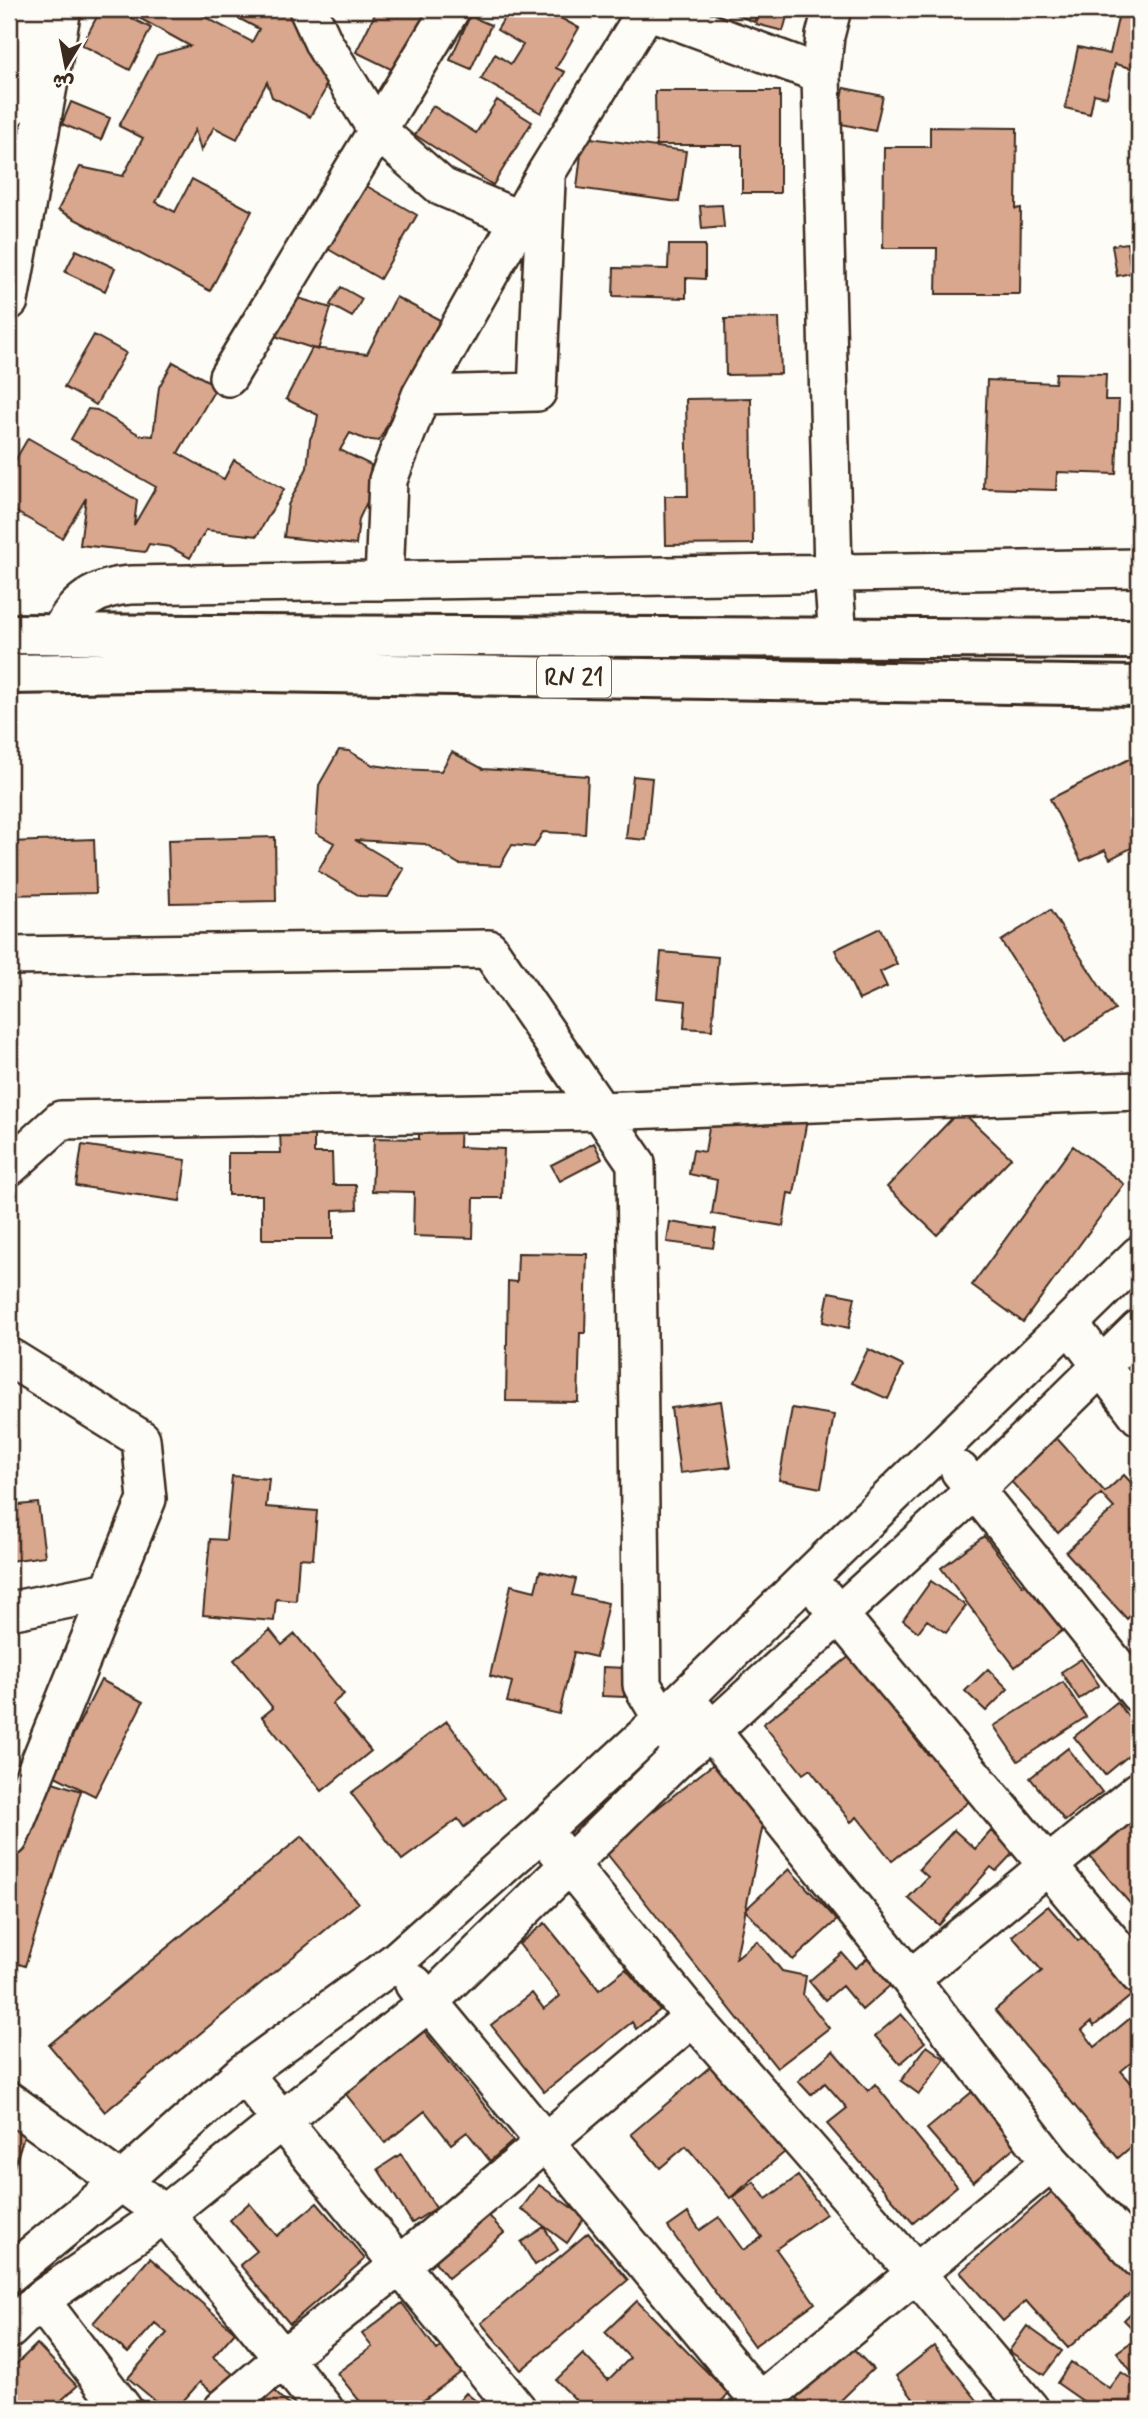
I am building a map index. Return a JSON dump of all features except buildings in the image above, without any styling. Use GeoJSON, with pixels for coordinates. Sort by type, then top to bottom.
{"type":"FeatureCollection","features":[{"type":"Feature","properties":{"kind":"main road","name":"RN 21"},"geometry":{"type":"LineString","coordinates":[[9,634],[1139,639]]}},
{"type":"Feature","properties":{"kind":"main road","name":"RN 21"},"geometry":{"type":"LineString","coordinates":[[9,674],[202,671],[1139,686]]}},
{"type":"Feature","properties":{"kind":"street"},"geometry":{"type":"LineString","coordinates":[[9,301],[28,48],[28,9]]}},
{"type":"Feature","properties":{"kind":"street"},"geometry":{"type":"LineString","coordinates":[[9,108],[28,48],[62,9]]}},
{"type":"Feature","properties":{"kind":"street"},"geometry":{"type":"LineString","coordinates":[[308,9],[324,44],[377,130],[442,187],[520,220]]}},
{"type":"Feature","properties":{"kind":"street"},"geometry":{"type":"LineString","coordinates":[[228,377],[451,9]]}},
{"type":"Feature","properties":{"kind":"street"},"geometry":{"type":"LineString","coordinates":[[832,9],[825,36],[821,74],[833,572],[838,638]]}},
{"type":"Feature","properties":{"kind":"street"},"geometry":{"type":"LineString","coordinates":[[384,581],[388,480],[421,396],[546,173],[647,10],[821,74]]}},
{"type":"Feature","properties":{"kind":"street"},"geometry":{"type":"LineString","coordinates":[[421,396],[537,392],[546,173]]}},
{"type":"Feature","properties":{"kind":"street"},"geometry":{"type":"LineString","coordinates":[[60,633],[71,613],[88,597],[116,586],[1139,568]]}},
{"type":"Feature","properties":{"kind":"street"},"geometry":{"type":"LineString","coordinates":[[9,956],[489,949],[636,1163],[642,1685],[674,1708],[697,1742],[910,1979],[1051,2162],[1139,2258]]}},
{"type":"Feature","properties":{"kind":"street"},"geometry":{"type":"LineString","coordinates":[[9,1167],[61,1120],[600,1111],[1139,1091]]}},
{"type":"Feature","properties":{"kind":"street"},"geometry":{"type":"LineString","coordinates":[[9,2274],[121,2182],[243,2073],[395,1962],[542,1831],[674,1708],[1139,1255]]}},
{"type":"Feature","properties":{"kind":"street"},"geometry":{"type":"LineString","coordinates":[[1069,1323],[1139,1416]]}},
{"type":"Feature","properties":{"kind":"street"},"geometry":{"type":"LineString","coordinates":[[9,2330],[40,2300],[165,2214],[429,2002],[568,1864],[697,1742],[975,1490],[1139,1329]]}},
{"type":"Feature","properties":{"kind":"street"},"geometry":{"type":"LineString","coordinates":[[9,1357],[141,1439],[147,1499],[9,1838]]}},
{"type":"Feature","properties":{"kind":"street"},"geometry":{"type":"LineString","coordinates":[[941,1448],[1139,1694]]}},
{"type":"Feature","properties":{"kind":"street"},"geometry":{"type":"LineString","coordinates":[[807,1578],[1139,1975]]}},
{"type":"Feature","properties":{"kind":"street"},"geometry":{"type":"LineString","coordinates":[[9,1611],[109,1591]]}},
{"type":"Feature","properties":{"kind":"street"},"geometry":{"type":"LineString","coordinates":[[910,1979],[1139,1791]]}},
{"type":"Feature","properties":{"kind":"street"},"geometry":{"type":"LineString","coordinates":[[542,1831],[693,2017],[916,2273],[1030,2409]]}},
{"type":"Feature","properties":{"kind":"street"},"geometry":{"type":"LineString","coordinates":[[395,1962],[759,2407],[1051,2162]]}},
{"type":"Feature","properties":{"kind":"street"},"geometry":{"type":"LineString","coordinates":[[223,2409],[400,2265],[693,2017]]}},
{"type":"Feature","properties":{"kind":"street"},"geometry":{"type":"LineString","coordinates":[[243,2073],[517,2409]]}},
{"type":"Feature","properties":{"kind":"street"},"geometry":{"type":"LineString","coordinates":[[9,2101],[165,2214],[324,2409]]}},
{"type":"Feature","properties":{"kind":"street"},"geometry":{"type":"LineString","coordinates":[[40,2300],[123,2409]]}}]}
